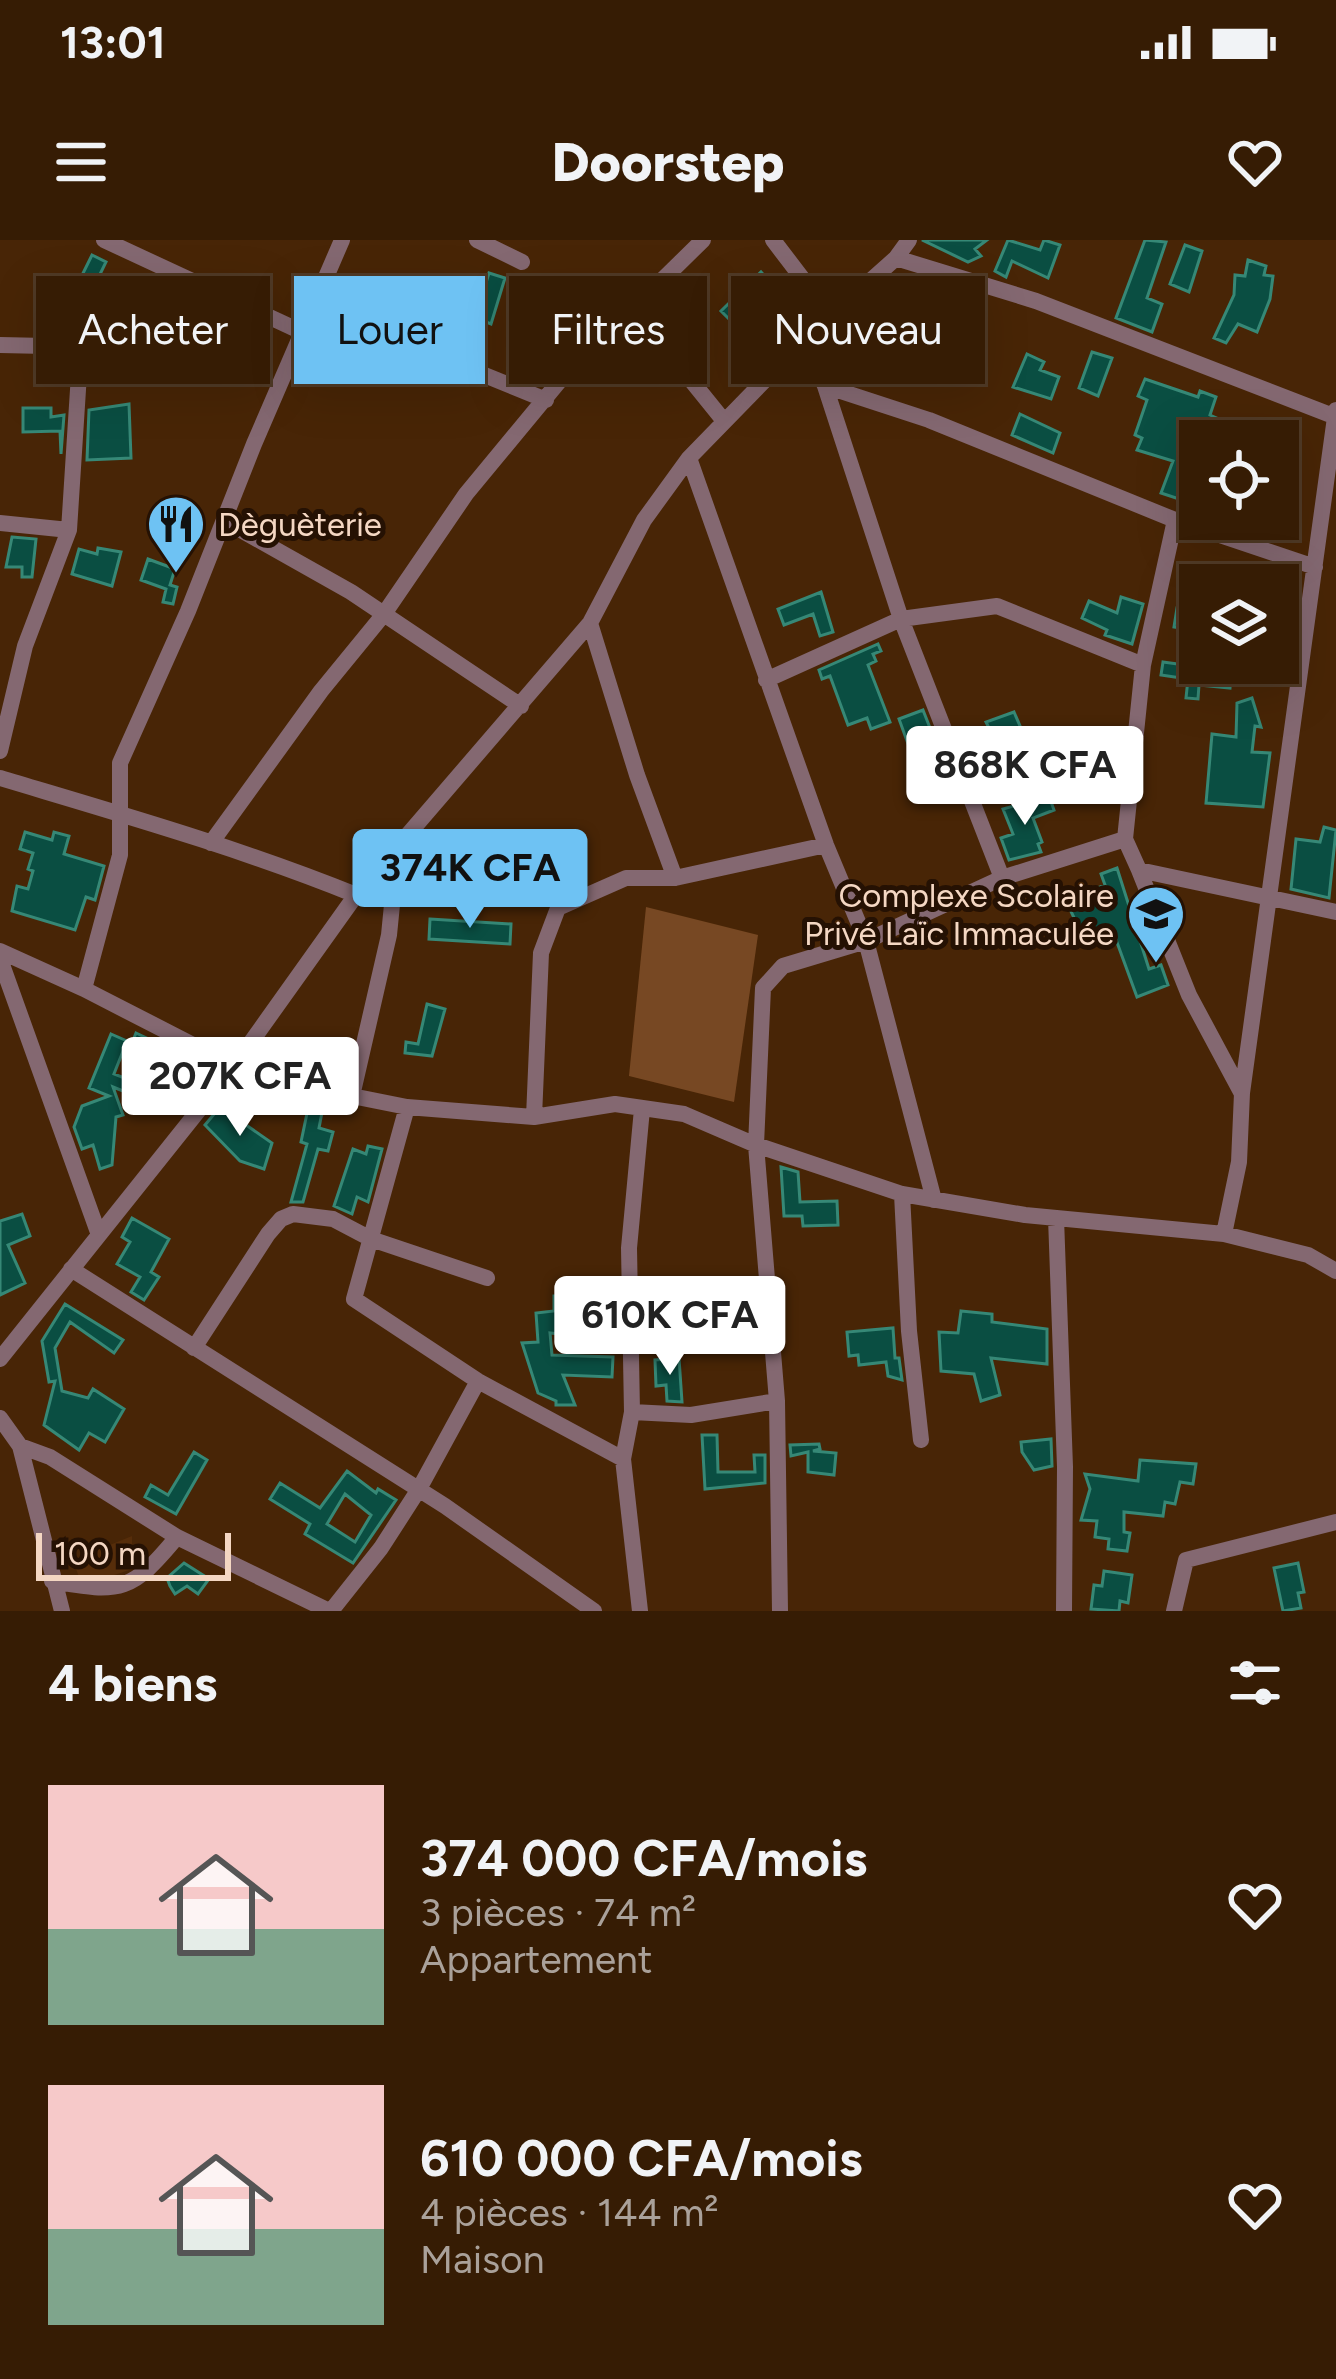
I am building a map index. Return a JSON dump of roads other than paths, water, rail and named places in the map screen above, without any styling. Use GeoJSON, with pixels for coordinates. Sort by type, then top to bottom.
{"type":"FeatureCollection","features":[{"type":"Feature","properties":{"kind":"street"},"geometry":{"type":"LineString","coordinates":[[104,240],[294,328]]}},
{"type":"Feature","properties":{"kind":"street"},"geometry":{"type":"LineString","coordinates":[[327,276],[342,240]]}},
{"type":"Feature","properties":{"kind":"street"},"geometry":{"type":"LineString","coordinates":[[477,240],[522,262]]}},
{"type":"Feature","properties":{"kind":"street"},"geometry":{"type":"LineString","coordinates":[[664,276],[703,240]]}},
{"type":"Feature","properties":{"kind":"street"},"geometry":{"type":"LineString","coordinates":[[772,240],[800,276]]}},
{"type":"Feature","properties":{"kind":"street"},"geometry":{"type":"LineString","coordinates":[[876,276],[909,240]]}},
{"type":"Feature","properties":{"kind":"street"},"geometry":{"type":"LineString","coordinates":[[896,258],[1036,301],[1336,415],[1330,518],[1315,567],[1242,1093],[1239,1162],[1224,1234]]}},
{"type":"Feature","properties":{"kind":"street"},"geometry":{"type":"LineString","coordinates":[[0,345],[46,346],[76,356],[78,394],[69,530],[25,646],[0,751]]}},
{"type":"Feature","properties":{"kind":"street"},"geometry":{"type":"LineString","coordinates":[[84,989],[119,855],[120,763],[294,357]]}},
{"type":"Feature","properties":{"kind":"street"},"geometry":{"type":"LineString","coordinates":[[485,375],[546,400]]}},
{"type":"Feature","properties":{"kind":"street"},"geometry":{"type":"LineString","coordinates":[[211,843],[321,691],[384,614],[466,494],[559,384]]}},
{"type":"Feature","properties":{"kind":"street"},"geometry":{"type":"LineString","coordinates":[[694,384],[724,421]]}},
{"type":"Feature","properties":{"kind":"street"},"geometry":{"type":"LineString","coordinates":[[0,1359],[233,1066],[356,895],[590,623],[644,520],[689,458],[761,384]]}},
{"type":"Feature","properties":{"kind":"street"},"geometry":{"type":"LineString","coordinates":[[825,386],[929,421],[1175,520],[1315,567]]}},
{"type":"Feature","properties":{"kind":"street"},"geometry":{"type":"LineString","coordinates":[[825,386],[901,619],[1002,878]]}},
{"type":"Feature","properties":{"kind":"street"},"geometry":{"type":"LineString","coordinates":[[689,458],[826,844],[866,941],[934,1200]]}},
{"type":"Feature","properties":{"kind":"street"},"geometry":{"type":"LineString","coordinates":[[225,520],[384,614],[521,706]]}},
{"type":"Feature","properties":{"kind":"street"},"geometry":{"type":"LineString","coordinates":[[1175,520],[1143,665],[1125,839],[1189,995],[1242,1093]]}},
{"type":"Feature","properties":{"kind":"street"},"geometry":{"type":"LineString","coordinates":[[0,524],[69,530]]}},
{"type":"Feature","properties":{"kind":"street"},"geometry":{"type":"LineString","coordinates":[[766,680],[901,619],[998,606],[1143,665]]}},
{"type":"Feature","properties":{"kind":"street"},"geometry":{"type":"LineString","coordinates":[[590,623],[637,776],[675,878]]}},
{"type":"Feature","properties":{"kind":"street"},"geometry":{"type":"LineString","coordinates":[[0,778],[278,863],[356,895]]}},
{"type":"Feature","properties":{"kind":"street"},"geometry":{"type":"LineString","coordinates":[[780,1611],[777,1401],[756,1145],[763,988],[783,966],[866,941],[1002,878],[1125,839]]}},
{"type":"Feature","properties":{"kind":"street"},"geometry":{"type":"LineString","coordinates":[[352,1096],[389,934],[398,844]]}},
{"type":"Feature","properties":{"kind":"street"},"geometry":{"type":"LineString","coordinates":[[534,1117],[541,953],[551,918],[571,899],[626,878],[675,878],[826,844]]}},
{"type":"Feature","properties":{"kind":"street"},"geometry":{"type":"LineString","coordinates":[[1138,870],[1336,912]]}},
{"type":"Feature","properties":{"kind":"street"},"geometry":{"type":"LineString","coordinates":[[0,955],[84,989],[233,1066],[352,1096],[407,1106],[534,1117],[615,1104],[684,1114],[756,1145],[902,1194],[1056,1218],[1224,1234],[1308,1255],[1336,1271]]}},
{"type":"Feature","properties":{"kind":"street"},"geometry":{"type":"LineString","coordinates":[[0,955],[99,1234]]}},
{"type":"Feature","properties":{"kind":"street"},"geometry":{"type":"LineString","coordinates":[[407,1106],[354,1299],[478,1381],[622,1459]]}},
{"type":"Feature","properties":{"kind":"street"},"geometry":{"type":"LineString","coordinates":[[640,1611],[622,1459],[632,1412],[629,1248],[642,1108]]}},
{"type":"Feature","properties":{"kind":"street"},"geometry":{"type":"LineString","coordinates":[[902,1194],[921,1440]]}},
{"type":"Feature","properties":{"kind":"street"},"geometry":{"type":"LineString","coordinates":[[194,1348],[281,1220],[304,1214],[333,1219],[371,1239],[487,1278]]}},
{"type":"Feature","properties":{"kind":"street"},"geometry":{"type":"LineString","coordinates":[[1056,1218],[1065,1466],[1064,1611]]}},
{"type":"Feature","properties":{"kind":"street"},"geometry":{"type":"LineString","coordinates":[[71,1269],[418,1490],[594,1611]]}},
{"type":"Feature","properties":{"kind":"street"},"geometry":{"type":"LineString","coordinates":[[20,1446],[50,1457],[177,1537],[330,1611],[381,1548],[478,1381]]}},
{"type":"Feature","properties":{"kind":"street"},"geometry":{"type":"LineString","coordinates":[[632,1412],[691,1414],[777,1401]]}},
{"type":"Feature","properties":{"kind":"street"},"geometry":{"type":"LineString","coordinates":[[0,1418],[20,1446],[62,1611]]}},
{"type":"Feature","properties":{"kind":"street"},"geometry":{"type":"LineString","coordinates":[[1174,1611],[1186,1560],[1336,1522]]}},
{"type":"Feature","properties":{"kind":"street"},"geometry":{"type":"LineString","coordinates":[[52,1581],[103,1591],[145,1575],[177,1537]]}},
{"type":"Feature","properties":{"kind":"place","name":"Dèguèterie"},"geometry":{"type":"Point","coordinates":[176,575]}},
{"type":"Feature","properties":{"kind":"place","name":"Complexe Scolaire Privé Laïc Immaculée"},"geometry":{"type":"Point","coordinates":[1156,965]}}]}
